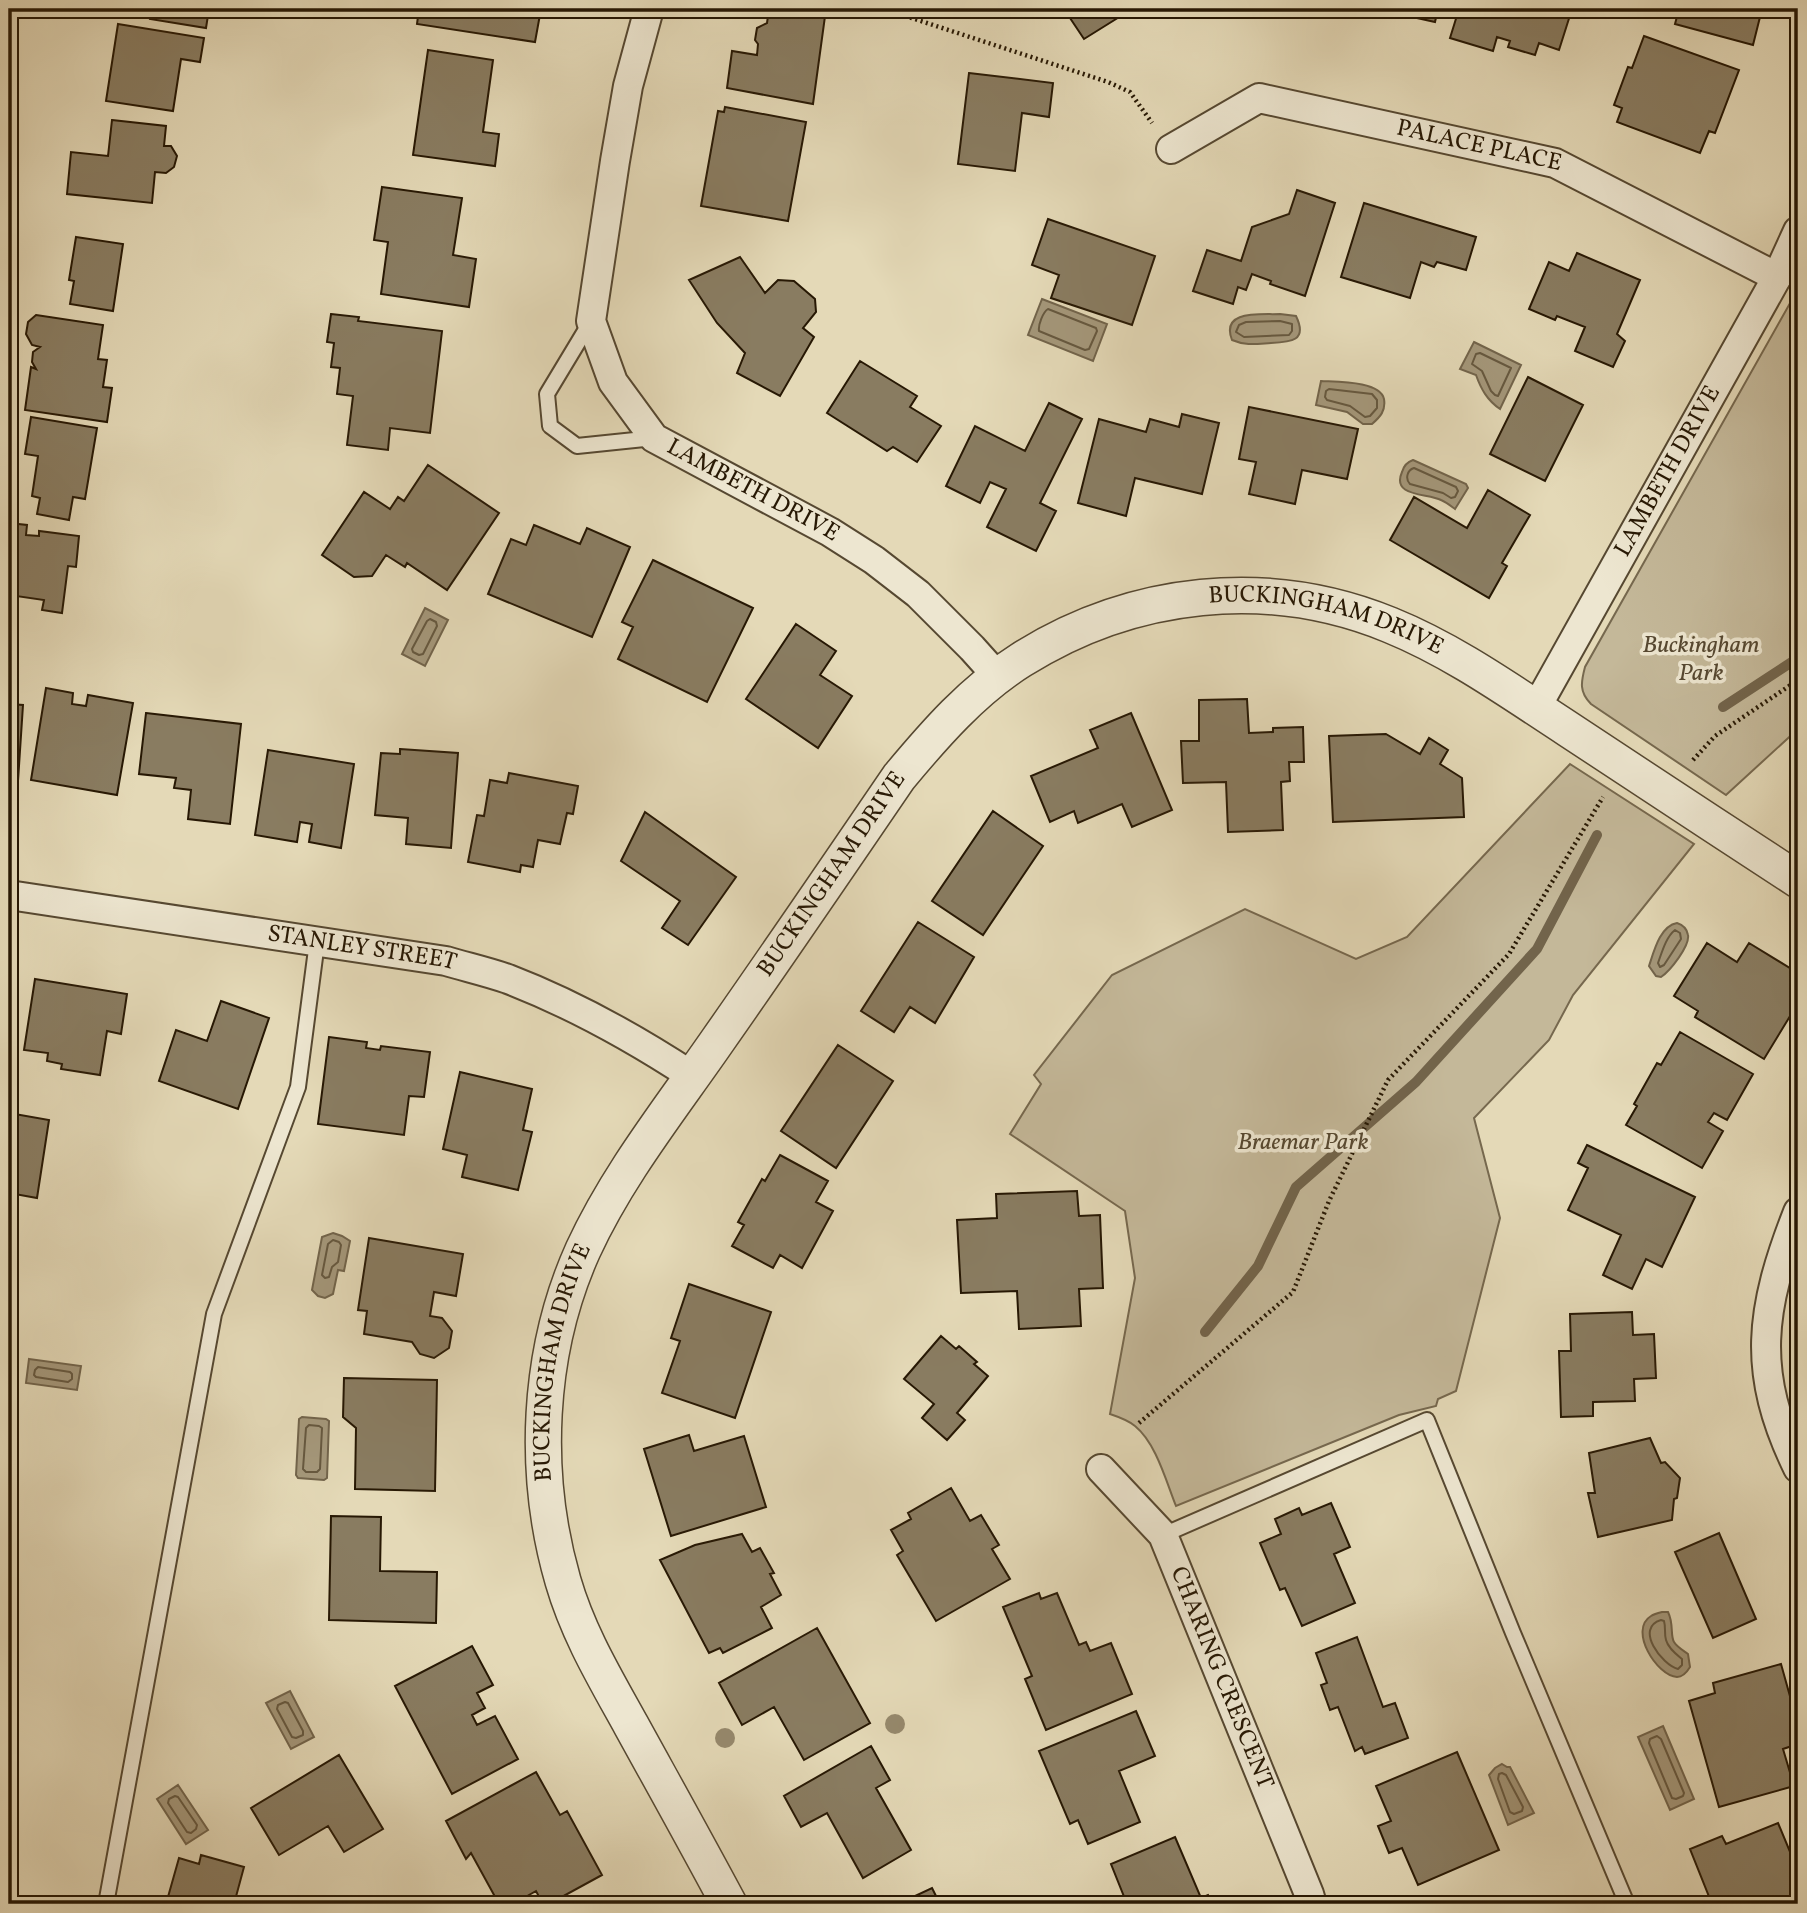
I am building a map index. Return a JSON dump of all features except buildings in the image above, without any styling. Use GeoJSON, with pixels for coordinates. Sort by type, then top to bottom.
{"type":"FeatureCollection","features":[{"type":"Feature","properties":{"kind":"street","name":"LAMBETH DRIVE"},"geometry":{"type":"LineString","coordinates":[[649,9],[628,86],[591,321],[613,382],[654,438],[830,532],[874,560],[919,594],[998,677]]}},
{"type":"Feature","properties":{"kind":"street","name":"PALACE PLACE"},"geometry":{"type":"LineString","coordinates":[[1171,149],[1259,98],[1555,163],[1777,277]]}},
{"type":"Feature","properties":{"kind":"street","name":"LAMBETH DRIVE"},"geometry":{"type":"LineString","coordinates":[[1536,708],[1777,277],[1798,231]]}},
{"type":"Feature","properties":{"kind":"street","name":"BUCKINGHAM DRIVE"},"geometry":{"type":"LineString","coordinates":[[729,1904],[581,1634],[563,1582],[549,1525],[542,1455],[544,1404],[551,1355],[564,1301],[583,1250],[616,1190],[899,777],[932,738],[969,702],[1020,661],[1096,621],[1130,610],[1177,600],[1226,596],[1305,601],[1388,624],[1429,642],[1536,708],[1798,880]]}},
{"type":"Feature","properties":{"kind":"street","name":"STANLEY STREET"},"geometry":{"type":"LineString","coordinates":[[9,895],[446,961],[506,979],[573,1007],[657,1053],[692,1076]]}},
{"type":"Feature","properties":{"kind":"street"},"geometry":{"type":"LineString","coordinates":[[1798,1212],[1777,1275],[1765,1338],[1766,1367],[1773,1405],[1783,1437],[1798,1468]]}},
{"type":"Feature","properties":{"kind":"street","name":"CHARING CRESCENT"},"geometry":{"type":"LineString","coordinates":[[1101,1469],[1164,1535],[1312,1904]]}},
{"type":"Feature","properties":{"kind":"lane"},"geometry":{"type":"LineString","coordinates":[[591,321],[547,394],[550,426],[577,446],[654,438]]}},
{"type":"Feature","properties":{"kind":"lane"},"geometry":{"type":"LineString","coordinates":[[106,1904],[214,1314],[298,1087],[317,942]]}},
{"type":"Feature","properties":{"kind":"lane"},"geometry":{"type":"LineString","coordinates":[[1164,1535],[1427,1420],[1513,1633],[1628,1904]]}},
{"type":"Feature","properties":{"kind":"path"},"geometry":{"type":"LineString","coordinates":[[884,9],[1108,82],[1130,92],[1171,149]]}},
{"type":"Feature","properties":{"kind":"path"},"geometry":{"type":"LineString","coordinates":[[1693,760],[1715,736],[1798,680]]}},
{"type":"Feature","properties":{"kind":"path"},"geometry":{"type":"LineString","coordinates":[[1139,1423],[1293,1292],[1329,1202],[1388,1080],[1510,954],[1603,797]]}},
{"type":"Feature","properties":{"kind":"green space","name":"Buckingham Park"},"geometry":{"type":"Polygon","coordinates":[[[1798,289],[1798,729],[1726,795],[1591,704],[1583,691],[1583,677],[1585,667],[1798,289]]]}},
{"type":"Feature","properties":{"kind":"green space","name":"Braemar Park"},"geometry":{"type":"Polygon","coordinates":[[[1570,764],[1694,844],[1573,995],[1549,1040],[1474,1118],[1500,1218],[1456,1391],[1438,1399],[1436,1406],[1399,1415],[1176,1506],[1149,1442],[1132,1424],[1110,1414],[1135,1278],[1125,1211],[1010,1134],[1041,1084],[1034,1075],[1112,975],[1245,909],[1356,959],[1407,937],[1570,764]]]}},
{"type":"Feature","properties":{"kind":"water"},"geometry":{"type":"Polygon","coordinates":[[[1042,299],[1107,324],[1093,361],[1028,335],[1042,299]]]}},
{"type":"Feature","properties":{"kind":"water"},"geometry":{"type":"Polygon","coordinates":[[[1254,314],[1296,316],[1300,331],[1291,341],[1256,344],[1232,340],[1230,330],[1237,318],[1254,314]]]}},
{"type":"Feature","properties":{"kind":"water"},"geometry":{"type":"Polygon","coordinates":[[[1474,342],[1521,365],[1500,409],[1485,394],[1476,375],[1460,369],[1474,342]]]}},
{"type":"Feature","properties":{"kind":"water"},"geometry":{"type":"Polygon","coordinates":[[[1321,381],[1357,384],[1375,389],[1384,399],[1382,413],[1372,424],[1363,424],[1347,412],[1316,405],[1321,381]]]}},
{"type":"Feature","properties":{"kind":"water"},"geometry":{"type":"Polygon","coordinates":[[[1413,460],[1466,484],[1468,488],[1455,509],[1441,500],[1412,493],[1401,486],[1404,467],[1413,460]]]}},
{"type":"Feature","properties":{"kind":"water"},"geometry":{"type":"Polygon","coordinates":[[[425,608],[448,620],[425,666],[402,654],[425,608]]]}},
{"type":"Feature","properties":{"kind":"water"},"geometry":{"type":"Polygon","coordinates":[[[1677,923],[1687,930],[1688,940],[1679,958],[1661,977],[1656,976],[1649,966],[1656,947],[1666,929],[1677,923]]]}},
{"type":"Feature","properties":{"kind":"water"},"geometry":{"type":"Polygon","coordinates":[[[333,1233],[350,1241],[344,1271],[338,1270],[333,1294],[325,1298],[312,1290],[322,1237],[333,1233]]]}},
{"type":"Feature","properties":{"kind":"water"},"geometry":{"type":"Polygon","coordinates":[[[29,1359],[81,1366],[77,1390],[26,1383],[29,1359]]]}},
{"type":"Feature","properties":{"kind":"water"},"geometry":{"type":"Polygon","coordinates":[[[302,1417],[329,1421],[327,1478],[324,1480],[298,1478],[296,1475],[299,1419],[302,1417]]]}},
{"type":"Feature","properties":{"kind":"water"},"geometry":{"type":"Polygon","coordinates":[[[1668,1612],[1670,1616],[1674,1642],[1688,1654],[1690,1667],[1679,1677],[1669,1675],[1661,1669],[1644,1641],[1645,1623],[1651,1616],[1668,1612]]]}},
{"type":"Feature","properties":{"kind":"water"},"geometry":{"type":"Polygon","coordinates":[[[290,1691],[314,1737],[291,1749],[266,1703],[290,1691]]]}},
{"type":"Feature","properties":{"kind":"water"},"geometry":{"type":"Polygon","coordinates":[[[1663,1726],[1694,1799],[1670,1810],[1638,1737],[1663,1726]]]}},
{"type":"Feature","properties":{"kind":"water"},"geometry":{"type":"Polygon","coordinates":[[[1502,1764],[1510,1767],[1534,1813],[1508,1825],[1489,1775],[1502,1764]]]}},
{"type":"Feature","properties":{"kind":"water"},"geometry":{"type":"Polygon","coordinates":[[[178,1785],[208,1830],[186,1844],[157,1799],[178,1785]]]}},
{"type":"Feature","properties":{"kind":"waterway"},"geometry":{"type":"LineString","coordinates":[[1723,707],[1798,658]]}},
{"type":"Feature","properties":{"kind":"waterway"},"geometry":{"type":"LineString","coordinates":[[1205,1332],[1258,1266],[1296,1187],[1416,1082],[1537,949],[1597,835]]}}]}
